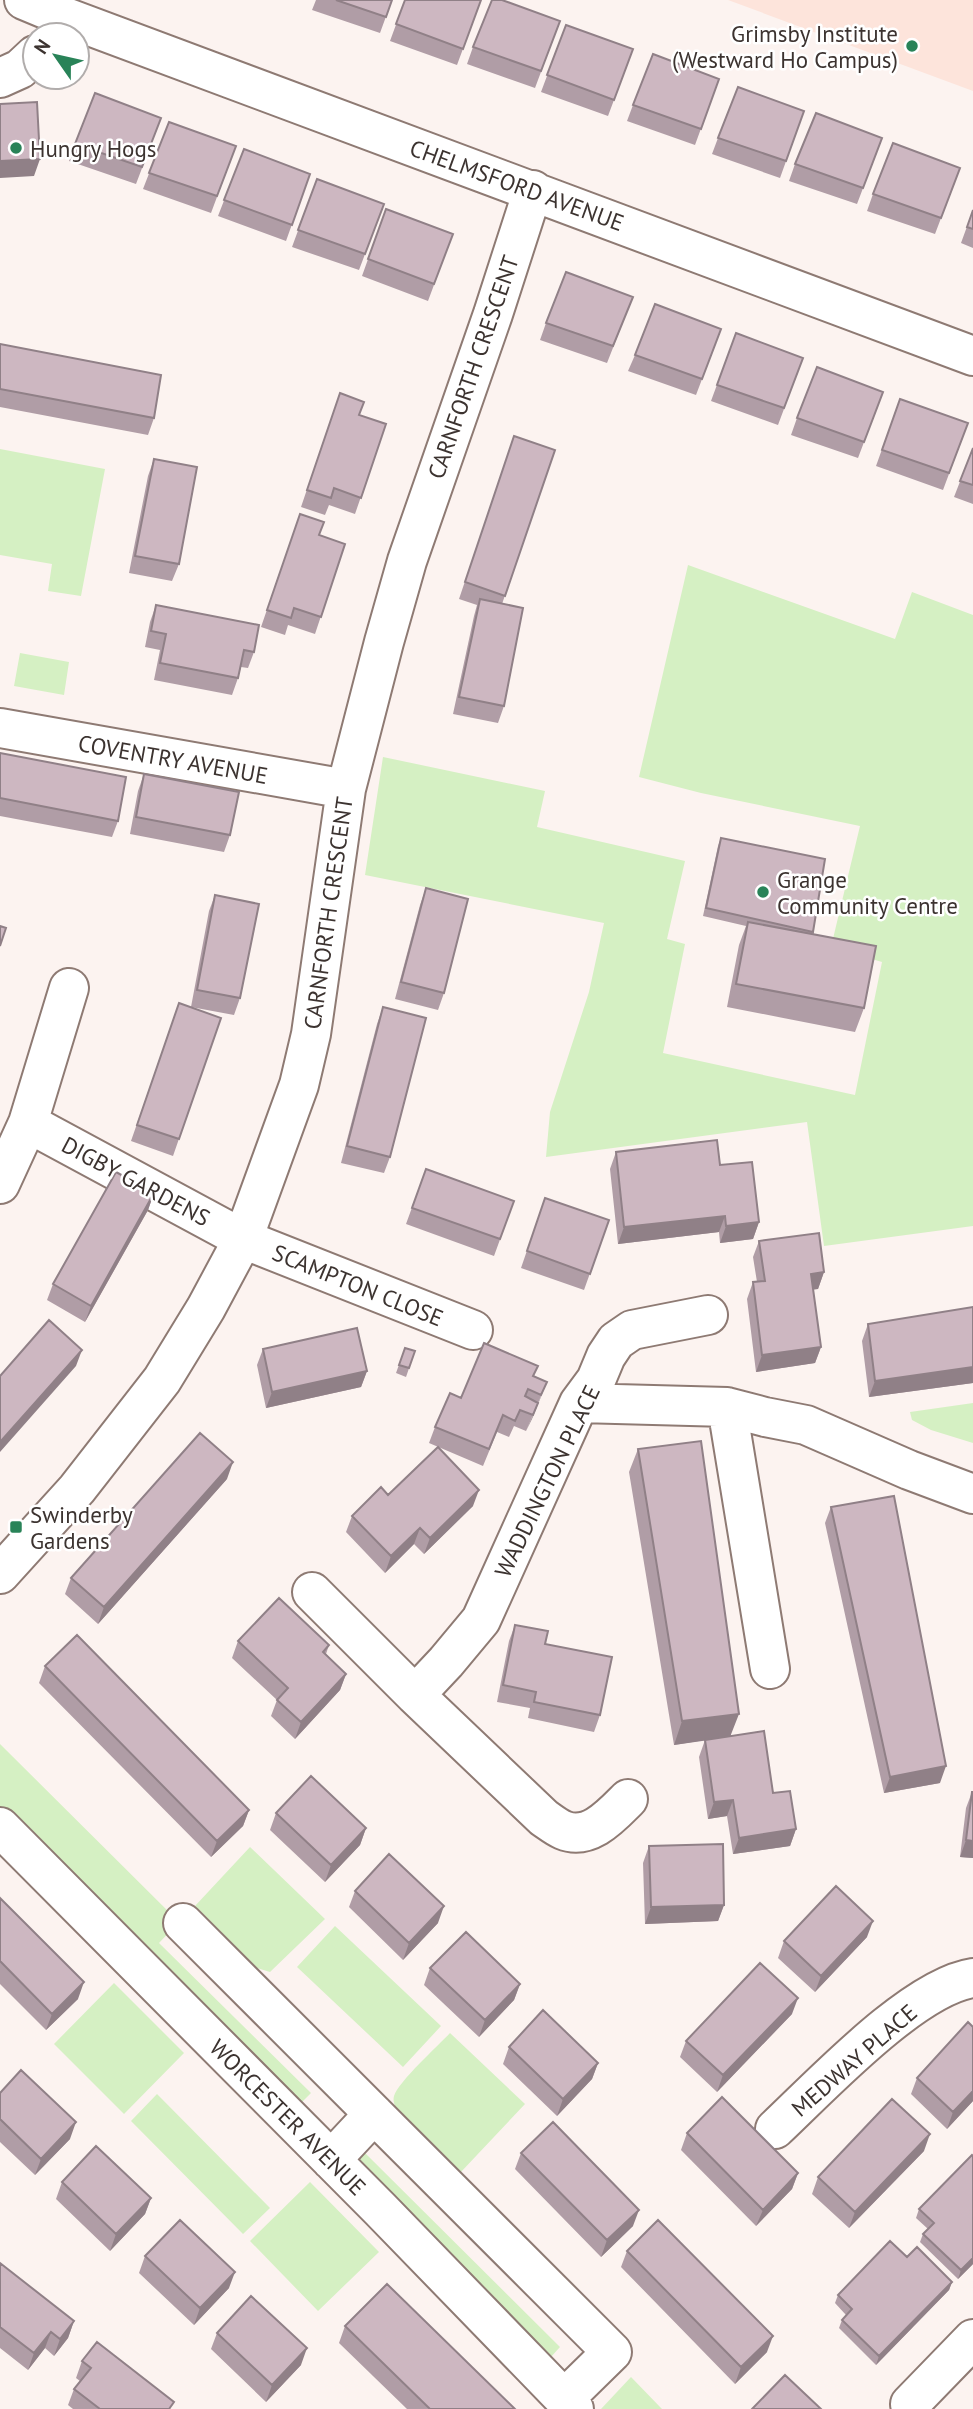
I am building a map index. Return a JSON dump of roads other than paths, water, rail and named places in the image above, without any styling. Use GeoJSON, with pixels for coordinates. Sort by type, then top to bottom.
{"type":"FeatureCollection","features":[{"type":"Feature","properties":{"kind":"street","name":"CHELMSFORD AVENUE"},"geometry":{"type":"LineString","coordinates":[[24,0],[57,17],[533,190],[973,356]]}},
{"type":"Feature","properties":{"kind":"street"},"geometry":{"type":"LineString","coordinates":[[0,78],[21,68]]}},
{"type":"Feature","properties":{"kind":"street","name":"CARNFORTH CRESCENT"},"geometry":{"type":"LineString","coordinates":[[0,1574],[76,1489],[162,1380],[206,1308],[243,1239],[299,1085],[311,1034],[346,789],[407,561],[533,190]]}},
{"type":"Feature","properties":{"kind":"street","name":"COVENTRY AVENUE"},"geometry":{"type":"LineString","coordinates":[[0,728],[346,789]]}},
{"type":"Feature","properties":{"kind":"street"},"geometry":{"type":"LineString","coordinates":[[0,1184],[29,1123],[69,988]]}},
{"type":"Feature","properties":{"kind":"street","name":"DIGBY GARDENS"},"geometry":{"type":"LineString","coordinates":[[29,1123],[243,1239]]}},
{"type":"Feature","properties":{"kind":"street","name":"SCAMPTON CLOSE"},"geometry":{"type":"LineString","coordinates":[[243,1239],[473,1330]]}},
{"type":"Feature","properties":{"kind":"street","name":"WADDINGTON PLACE"},"geometry":{"type":"LineString","coordinates":[[415,1695],[481,1620],[579,1403],[596,1380],[616,1340],[632,1330],[708,1315]]}},
{"type":"Feature","properties":{"kind":"street"},"geometry":{"type":"LineString","coordinates":[[579,1403],[727,1407],[806,1425],[909,1470],[973,1494]]}},
{"type":"Feature","properties":{"kind":"street"},"geometry":{"type":"LineString","coordinates":[[727,1407],[770,1669]]}},
{"type":"Feature","properties":{"kind":"street"},"geometry":{"type":"LineString","coordinates":[[312,1592],[544,1818],[564,1831],[588,1832],[611,1816],[628,1799]]}},
{"type":"Feature","properties":{"kind":"street","name":"WORCESTER AVENUE"},"geometry":{"type":"LineString","coordinates":[[0,1828],[331,2160],[569,2404]]}},
{"type":"Feature","properties":{"kind":"street"},"geometry":{"type":"LineString","coordinates":[[183,1923],[612,2352],[569,2404]]}},
{"type":"Feature","properties":{"kind":"street","name":"MEDWAY PLACE"},"geometry":{"type":"LineString","coordinates":[[775,2129],[856,2053],[908,2009],[960,1980],[973,1978]]}},
{"type":"Feature","properties":{"kind":"street"},"geometry":{"type":"LineString","coordinates":[[331,2160],[374,2114]]}},
{"type":"Feature","properties":{"kind":"street"},"geometry":{"type":"LineString","coordinates":[[910,2404],[973,2339]]}},
{"type":"Feature","properties":{"kind":"place","name":"Grimsby Institute (Westward Ho Campus)"},"geometry":{"type":"Point","coordinates":[912,46]}},
{"type":"Feature","properties":{"kind":"place","name":"Hungry Hogs"},"geometry":{"type":"Point","coordinates":[16,148]}},
{"type":"Feature","properties":{"kind":"place","name":"Grange Community Centre"},"geometry":{"type":"Point","coordinates":[763,892]}},
{"type":"Feature","properties":{"kind":"place","name":"Swinderby Gardens"},"geometry":{"type":"Point","coordinates":[16,1527]}}]}
